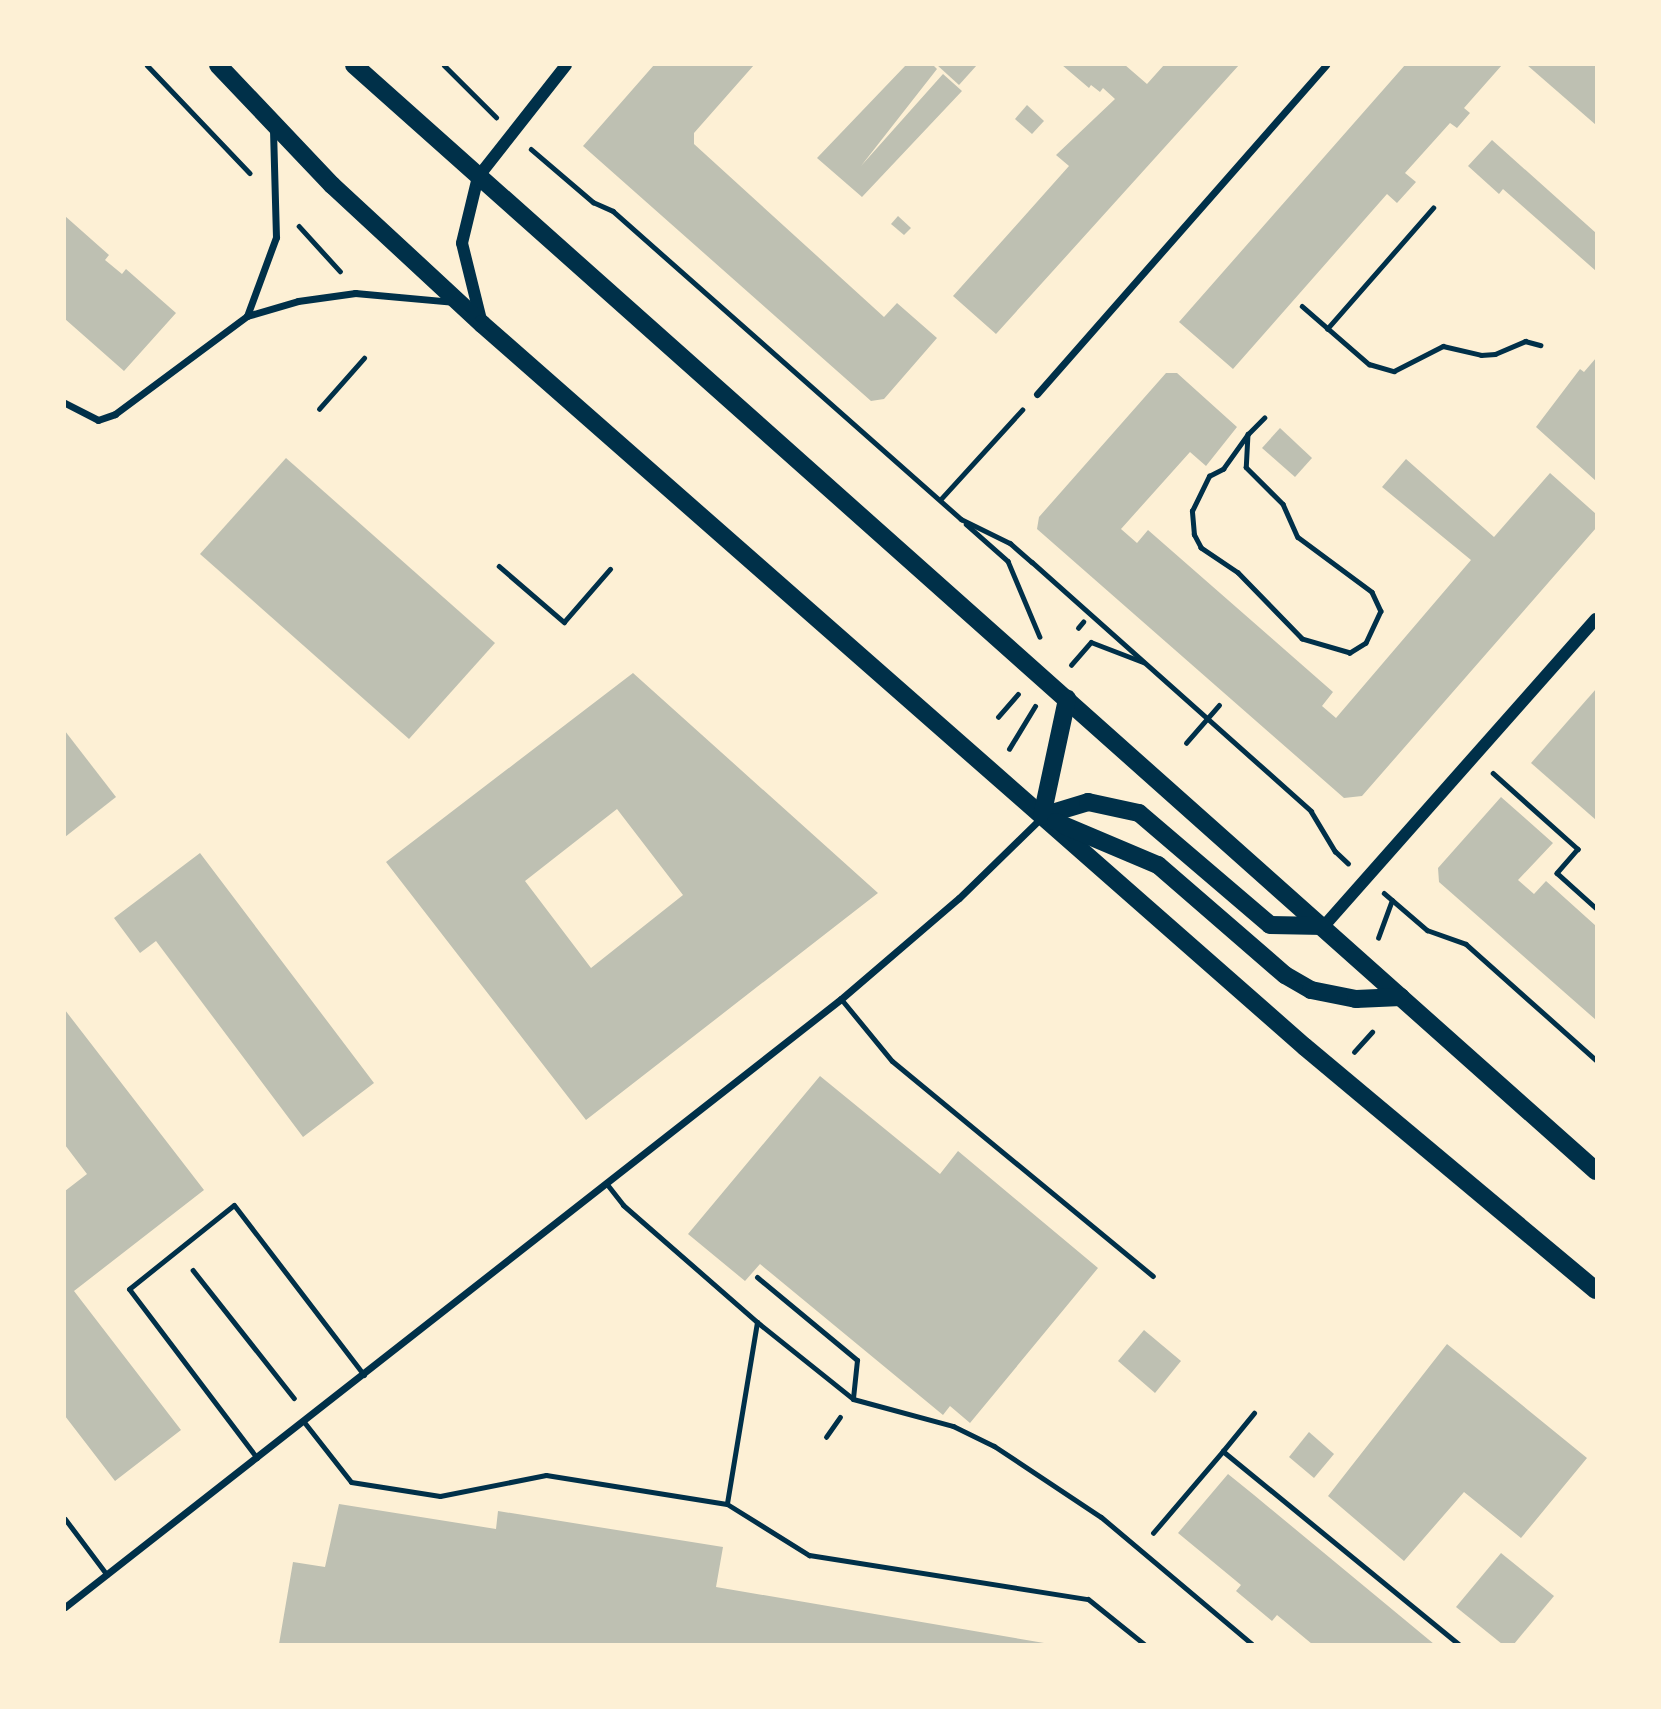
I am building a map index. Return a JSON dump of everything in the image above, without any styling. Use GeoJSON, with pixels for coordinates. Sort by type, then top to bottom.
{"type":"FeatureCollection","features":[{"type":"Feature","properties":{"kind":"main road"},"geometry":{"type":"LineString","coordinates":[[218,65],[273,124],[482,324],[1336,1074],[1596,1290]]}},
{"type":"Feature","properties":{"kind":"main road"},"geometry":{"type":"LineString","coordinates":[[354,65],[1596,1171]]}},
{"type":"Feature","properties":{"kind":"main road"},"geometry":{"type":"LineString","coordinates":[[1042,816],[1067,699]]}},
{"type":"Feature","properties":{"kind":"main road"},"geometry":{"type":"LineString","coordinates":[[1042,816],[1088,802],[1139,813],[1270,925],[1324,926]]}},
{"type":"Feature","properties":{"kind":"main road"},"geometry":{"type":"LineString","coordinates":[[1042,816],[1158,865],[1285,975],[1311,990],[1356,999],[1401,998]]}},
{"type":"Feature","properties":{"kind":"street"},"geometry":{"type":"LineString","coordinates":[[482,324],[462,243],[478,177],[566,65]]}},
{"type":"Feature","properties":{"kind":"street"},"geometry":{"type":"LineString","coordinates":[[1037,394],[1326,65]]}},
{"type":"Feature","properties":{"kind":"street"},"geometry":{"type":"LineString","coordinates":[[247,316],[276,237],[273,124]]}},
{"type":"Feature","properties":{"kind":"street"},"geometry":{"type":"LineString","coordinates":[[65,403],[98,419],[115,414],[247,316],[298,301],[355,293],[459,303]]}},
{"type":"Feature","properties":{"kind":"street"},"geometry":{"type":"LineString","coordinates":[[1324,926],[1596,619]]}},
{"type":"Feature","properties":{"kind":"street"},"geometry":{"type":"LineString","coordinates":[[65,1607],[365,1376],[841,999],[960,898],[1042,816]]}},
{"type":"Feature","properties":{"kind":"lane"},"geometry":{"type":"LineString","coordinates":[[841,999],[892,1061],[1153,1276]]}},
{"type":"Feature","properties":{"kind":"lane"},"geometry":{"type":"LineString","coordinates":[[606,1183],[623,1205],[757,1322],[853,1399],[953,1426],[994,1446],[1101,1517],[1252,1644]]}},
{"type":"Feature","properties":{"kind":"lane"},"geometry":{"type":"LineString","coordinates":[[257,1458],[128,1289],[233,1205],[365,1376]]}},
{"type":"Feature","properties":{"kind":"lane"},"geometry":{"type":"LineString","coordinates":[[757,1277],[857,1360],[853,1399]]}},
{"type":"Feature","properties":{"kind":"lane"},"geometry":{"type":"LineString","coordinates":[[727,1504],[757,1322]]}},
{"type":"Feature","properties":{"kind":"lane"},"geometry":{"type":"LineString","coordinates":[[307,1420],[351,1482],[440,1496],[546,1475],[727,1504],[809,1555],[1088,1598],[1144,1644]]}},
{"type":"Feature","properties":{"kind":"lane"},"geometry":{"type":"LineString","coordinates":[[65,1519],[107,1575]]}},
{"type":"Feature","properties":{"kind":"path"},"geometry":{"type":"LineString","coordinates":[[444,65],[474,97]]}},
{"type":"Feature","properties":{"kind":"path"},"geometry":{"type":"LineString","coordinates":[[544,160],[593,202],[613,211],[1008,561],[1045,647]]}},
{"type":"Feature","properties":{"kind":"path"},"geometry":{"type":"LineString","coordinates":[[1326,329],[1433,208]]}},
{"type":"Feature","properties":{"kind":"path"},"geometry":{"type":"LineString","coordinates":[[1302,306],[1369,364],[1394,371],[1443,346],[1481,355],[1495,354],[1525,341],[1540,345]]}},
{"type":"Feature","properties":{"kind":"path"},"geometry":{"type":"LineString","coordinates":[[319,410],[364,358]]}},
{"type":"Feature","properties":{"kind":"path"},"geometry":{"type":"LineString","coordinates":[[940,500],[1037,394]]}},
{"type":"Feature","properties":{"kind":"path"},"geometry":{"type":"LineString","coordinates":[[1248,434],[1246,467],[1283,504],[1298,537],[1372,592],[1381,611],[1366,643],[1350,653],[1302,639],[1238,573],[1200,548],[1192,511],[1209,476],[1223,469],[1248,434],[1264,418]]}},
{"type":"Feature","properties":{"kind":"path"},"geometry":{"type":"LineString","coordinates":[[961,519],[1010,543],[1147,663],[1311,811],[1335,851]]}},
{"type":"Feature","properties":{"kind":"path"},"geometry":{"type":"LineString","coordinates":[[499,566],[564,622],[610,569]]}},
{"type":"Feature","properties":{"kind":"path"},"geometry":{"type":"LineString","coordinates":[[1078,628],[1083,622]]}},
{"type":"Feature","properties":{"kind":"path"},"geometry":{"type":"LineString","coordinates":[[1081,654],[1091,642],[1147,663]]}},
{"type":"Feature","properties":{"kind":"path"},"geometry":{"type":"LineString","coordinates":[[998,717],[1019,694]]}},
{"type":"Feature","properties":{"kind":"path"},"geometry":{"type":"LineString","coordinates":[[1186,743],[1219,705]]}},
{"type":"Feature","properties":{"kind":"path"},"geometry":{"type":"LineString","coordinates":[[1017,734],[1031,709]]}},
{"type":"Feature","properties":{"kind":"path"},"geometry":{"type":"LineString","coordinates":[[1475,756],[1578,849],[1557,873],[1596,908]]}},
{"type":"Feature","properties":{"kind":"path"},"geometry":{"type":"LineString","coordinates":[[1405,911],[1427,930],[1466,944],[1596,1060]]}},
{"type":"Feature","properties":{"kind":"path"},"geometry":{"type":"LineString","coordinates":[[1354,1052],[1372,1032]]}},
{"type":"Feature","properties":{"kind":"path"},"geometry":{"type":"LineString","coordinates":[[193,1270],[307,1420]]}},
{"type":"Feature","properties":{"kind":"path"},"geometry":{"type":"LineString","coordinates":[[1139,1550],[1254,1413]]}},
{"type":"Feature","properties":{"kind":"path"},"geometry":{"type":"LineString","coordinates":[[1223,1451],[1459,1644]]}},
{"type":"Feature","properties":{"kind":"building"},"geometry":{"type":"Polygon","coordinates":[[[654,65],[754,65],[694,133],[694,144],[884,317],[897,303],[937,338],[884,399],[871,401],[583,146],[654,65]]]}},
{"type":"Feature","properties":{"kind":"building"},"geometry":{"type":"Polygon","coordinates":[[[906,65],[933,65],[937,69],[861,166],[943,74],[962,91],[862,197],[817,158],[906,65]]]}},
{"type":"Feature","properties":{"kind":"building"},"geometry":{"type":"Polygon","coordinates":[[[937,65],[977,65],[959,85],[937,65]]]}},
{"type":"Feature","properties":{"kind":"building"},"geometry":{"type":"Polygon","coordinates":[[[1062,65],[1125,65],[1147,84],[1164,65],[1239,65],[996,334],[953,296],[1069,166],[1056,155],[1115,99],[1103,88],[1100,92],[1091,85],[1089,88],[1062,65]]]}},
{"type":"Feature","properties":{"kind":"building"},"geometry":{"type":"Polygon","coordinates":[[[1405,65],[1502,65],[1464,108],[1470,113],[1457,128],[1450,123],[1405,173],[1416,182],[1397,203],[1387,194],[1233,369],[1179,322],[1405,65]]]}},
{"type":"Feature","properties":{"kind":"building"},"geometry":{"type":"Polygon","coordinates":[[[1527,65],[1596,65],[1596,125],[1527,65]]]}},
{"type":"Feature","properties":{"kind":"building"},"geometry":{"type":"Polygon","coordinates":[[[1027,105],[1044,121],[1032,134],[1015,119],[1027,105]]]}},
{"type":"Feature","properties":{"kind":"building"},"geometry":{"type":"Polygon","coordinates":[[[1492,140],[1596,233],[1596,271],[1503,189],[1499,194],[1468,166],[1492,140]]]}},
{"type":"Feature","properties":{"kind":"building"},"geometry":{"type":"Polygon","coordinates":[[[65,216],[109,255],[105,260],[122,274],[126,269],[176,313],[124,371],[65,319],[65,216]]]}},
{"type":"Feature","properties":{"kind":"building"},"geometry":{"type":"Polygon","coordinates":[[[898,216],[911,228],[904,235],[891,224],[898,216]]]}},
{"type":"Feature","properties":{"kind":"building"},"geometry":{"type":"Polygon","coordinates":[[[1596,358],[1596,481],[1536,427],[1580,369],[1584,372],[1596,358]]]}},
{"type":"Feature","properties":{"kind":"building"},"geometry":{"type":"Polygon","coordinates":[[[1166,373],[1177,373],[1237,427],[1206,466],[1190,452],[1121,529],[1137,543],[1148,530],[1333,692],[1322,706],[1336,718],[1471,560],[1382,487],[1406,459],[1494,537],[1550,473],[1596,514],[1596,528],[1362,796],[1344,798],[1037,529],[1039,517],[1166,373]]]}},
{"type":"Feature","properties":{"kind":"building"},"geometry":{"type":"Polygon","coordinates":[[[1280,428],[1312,458],[1295,477],[1262,448],[1280,428]]]}},
{"type":"Feature","properties":{"kind":"building"},"geometry":{"type":"Polygon","coordinates":[[[286,458],[495,643],[409,739],[200,554],[286,458]]]}},
{"type":"Feature","properties":{"kind":"building"},"geometry":{"type":"Polygon","coordinates":[[[633,673],[878,893],[586,1120],[386,862],[633,673]],[[617,809],[525,881],[591,968],[683,895],[617,809]]]}},
{"type":"Feature","properties":{"kind":"building"},"geometry":{"type":"Polygon","coordinates":[[[1596,689],[1596,820],[1531,763],[1596,689]]]}},
{"type":"Feature","properties":{"kind":"building"},"geometry":{"type":"Polygon","coordinates":[[[65,731],[116,797],[65,837],[65,731]]]}},
{"type":"Feature","properties":{"kind":"building"},"geometry":{"type":"Polygon","coordinates":[[[1501,797],[1553,843],[1518,880],[1534,894],[1546,881],[1596,926],[1596,1020],[1439,882],[1438,868],[1501,797]]]}},
{"type":"Feature","properties":{"kind":"building"},"geometry":{"type":"Polygon","coordinates":[[[200,853],[374,1083],[303,1137],[156,941],[140,953],[114,918],[200,853]]]}},
{"type":"Feature","properties":{"kind":"building"},"geometry":{"type":"Polygon","coordinates":[[[65,1010],[204,1190],[74,1291],[181,1430],[115,1481],[65,1416],[65,1191],[87,1174],[65,1145],[65,1010]]]}},
{"type":"Feature","properties":{"kind":"building"},"geometry":{"type":"Polygon","coordinates":[[[820,1076],[940,1174],[958,1151],[1098,1268],[970,1423],[950,1406],[943,1415],[760,1264],[745,1281],[688,1234],[820,1076]]]}},
{"type":"Feature","properties":{"kind":"building"},"geometry":{"type":"Polygon","coordinates":[[[1144,1330],[1181,1361],[1155,1393],[1118,1361],[1144,1330]]]}},
{"type":"Feature","properties":{"kind":"building"},"geometry":{"type":"Polygon","coordinates":[[[1447,1344],[1587,1458],[1521,1538],[1464,1492],[1404,1561],[1328,1496],[1447,1344]]]}},
{"type":"Feature","properties":{"kind":"building"},"geometry":{"type":"Polygon","coordinates":[[[1309,1432],[1334,1454],[1314,1478],[1289,1457],[1309,1432]]]}},
{"type":"Feature","properties":{"kind":"building"},"geometry":{"type":"Polygon","coordinates":[[[1228,1474],[1434,1644],[1312,1644],[1277,1615],[1272,1621],[1236,1591],[1241,1585],[1178,1533],[1228,1474]]]}},
{"type":"Feature","properties":{"kind":"building"},"geometry":{"type":"Polygon","coordinates":[[[339,1504],[496,1529],[498,1511],[723,1547],[716,1587],[1050,1644],[279,1644],[293,1562],[325,1567],[339,1504]]]}},
{"type":"Feature","properties":{"kind":"building"},"geometry":{"type":"Polygon","coordinates":[[[1501,1553],[1554,1596],[1514,1644],[1502,1644],[1456,1607],[1501,1553]]]}}]}
